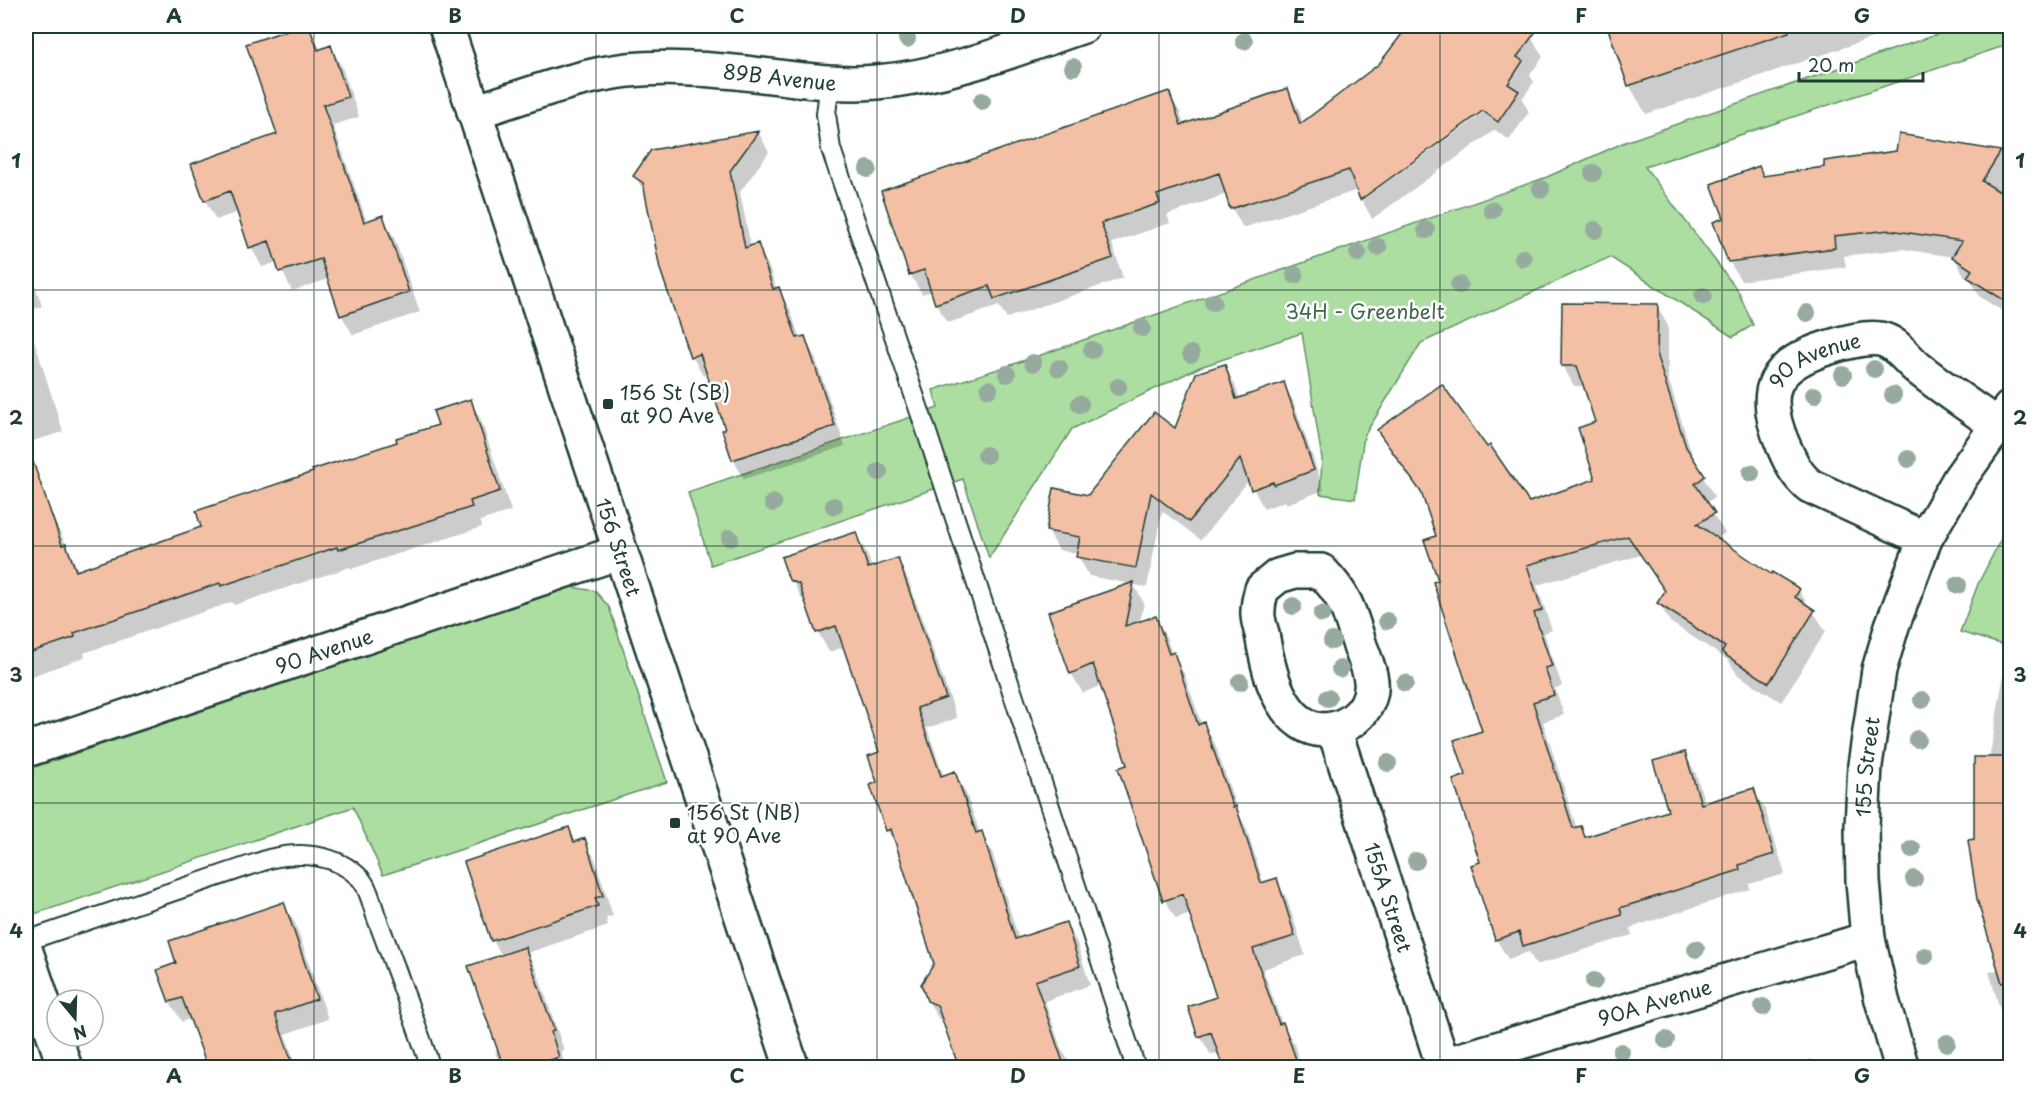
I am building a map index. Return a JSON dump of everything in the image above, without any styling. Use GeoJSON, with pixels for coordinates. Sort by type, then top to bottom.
{"type":"FeatureCollection","features":[{"type":"Feature","properties":{"kind":"street","name":"156 Street"},"geometry":{"type":"LineString","coordinates":[[446,26],[792,1068]]}},
{"type":"Feature","properties":{"kind":"street","name":"89B Avenue"},"geometry":{"type":"LineString","coordinates":[[474,112],[563,83],[628,70],[693,69],[830,81],[875,82],[921,77],[963,67],[1083,26]]}},
{"type":"Feature","properties":{"kind":"street","name":"90 Avenue"},"geometry":{"type":"LineString","coordinates":[[1925,538],[1810,486],[1803,480],[1791,464],[1772,411],[1773,389],[1781,372],[1795,361],[1821,350],[1862,339],[1881,339],[1896,347],[1920,370],[2004,417],[1960,478]]}},
{"type":"Feature","properties":{"kind":"street","name":"155 Street"},"geometry":{"type":"LineString","coordinates":[[1902,1068],[1882,1000],[1868,939],[1863,881],[1862,826],[1865,765],[1880,670],[1892,626],[1925,538],[1960,478]]}},
{"type":"Feature","properties":{"kind":"street","name":"90 Avenue"},"geometry":{"type":"LineString","coordinates":[[26,750],[620,552]]}},
{"type":"Feature","properties":{"kind":"street"},"geometry":{"type":"LineString","coordinates":[[1295,571],[1321,571],[1334,584],[1347,603],[1371,682],[1368,701],[1359,717],[1334,729],[1314,729],[1302,724],[1292,715],[1281,699],[1266,657],[1257,611],[1262,589],[1278,576],[1295,571]]}},
{"type":"Feature","properties":{"kind":"street","name":"155A Street"},"geometry":{"type":"LineString","coordinates":[[1334,729],[1443,1065]]}},
{"type":"Feature","properties":{"kind":"street","name":"90A Avenue"},"geometry":{"type":"LineString","coordinates":[[1443,1065],[1868,939]]}},
{"type":"Feature","properties":{"kind":"street"},"geometry":{"type":"LineString","coordinates":[[26,952],[65,1068]]}},
{"type":"Feature","properties":{"kind":"lane"},"geometry":{"type":"LineString","coordinates":[[830,81],[826,114],[831,149],[936,459],[1136,1068]]}},
{"type":"Feature","properties":{"kind":"lane"},"geometry":{"type":"LineString","coordinates":[[26,941],[270,859],[300,854],[328,859],[343,864],[362,879],[431,1068]]}},
{"type":"Feature","properties":{"kind":"green space","name":"34H - Greenbelt"},"geometry":{"type":"Polygon","coordinates":[[[1961,26],[2010,26],[2010,44],[1645,167],[1738,291],[1753,325],[1733,337],[1610,257],[1421,343],[1364,436],[1355,499],[1320,494],[1322,459],[1302,333],[1200,367],[1072,429],[989,558],[963,479],[711,565],[688,492],[938,408],[933,390],[1038,356],[1547,177],[1625,142],[1961,26]]]}},
{"type":"Feature","properties":{"kind":"green space"},"geometry":{"type":"Polygon","coordinates":[[[2010,521],[2010,647],[1960,632],[1978,584],[2010,521]]]}},
{"type":"Feature","properties":{"kind":"green space"},"geometry":{"type":"Polygon","coordinates":[[[571,587],[595,591],[609,607],[667,782],[383,875],[353,807],[26,917],[26,770],[571,587]]]}},
{"type":"Feature","properties":{"kind":"building"},"geometry":{"type":"Polygon","coordinates":[[[299,26],[309,26],[318,50],[331,45],[348,97],[323,105],[364,222],[383,215],[409,292],[340,316],[321,259],[279,272],[269,241],[249,248],[230,191],[204,201],[191,164],[277,134],[246,44],[299,26]]]}},
{"type":"Feature","properties":{"kind":"building"},"geometry":{"type":"Polygon","coordinates":[[[1408,26],[1540,26],[1517,57],[1523,61],[1508,84],[1519,91],[1498,122],[1483,111],[1360,200],[1349,170],[1230,209],[1219,173],[1157,195],[1160,203],[1101,223],[1113,258],[994,299],[989,286],[935,304],[924,270],[909,275],[881,191],[1169,91],[1181,125],[1288,88],[1300,124],[1379,64],[1408,26]]]}},
{"type":"Feature","properties":{"kind":"building"},"geometry":{"type":"Polygon","coordinates":[[[1607,26],[1788,26],[1789,32],[1628,86],[1607,26]]]}},
{"type":"Feature","properties":{"kind":"building"},"geometry":{"type":"Polygon","coordinates":[[[759,131],[730,171],[745,248],[758,243],[773,289],[779,287],[797,338],[805,336],[835,426],[732,460],[722,430],[725,429],[700,354],[690,357],[660,269],[643,183],[633,176],[651,150],[759,131]]]}},
{"type":"Feature","properties":{"kind":"building"},"geometry":{"type":"Polygon","coordinates":[[[1899,134],[2001,151],[1982,181],[2010,198],[2010,304],[1967,277],[1972,270],[1952,257],[1962,241],[1890,230],[1834,236],[1835,248],[1728,262],[1713,222],[1724,218],[1711,184],[1759,166],[1763,176],[1824,167],[1824,161],[1896,151],[1899,134]]]}},
{"type":"Feature","properties":{"kind":"building"},"geometry":{"type":"Polygon","coordinates":[[[1562,303],[1658,304],[1657,357],[1686,447],[1705,476],[1695,484],[1715,513],[1697,524],[1771,574],[1772,572],[1800,589],[1795,597],[1815,610],[1769,683],[1725,655],[1722,652],[1725,647],[1657,603],[1665,591],[1628,536],[1527,565],[1542,610],[1534,613],[1552,666],[1545,668],[1554,695],[1533,702],[1573,828],[1581,826],[1585,837],[1668,811],[1653,761],[1685,752],[1701,804],[1754,788],[1774,854],[1739,865],[1740,870],[1620,908],[1622,915],[1523,946],[1519,932],[1495,940],[1471,865],[1480,862],[1453,780],[1466,775],[1454,740],[1482,731],[1433,582],[1438,580],[1424,540],[1436,536],[1421,492],[1377,430],[1442,384],[1487,447],[1490,445],[1529,502],[1595,479],[1578,428],[1595,422],[1577,366],[1561,366],[1562,303]]]}},
{"type":"Feature","properties":{"kind":"building"},"geometry":{"type":"Polygon","coordinates":[[[1225,364],[1236,399],[1284,382],[1314,470],[1274,485],[1273,482],[1251,490],[1240,459],[1189,522],[1151,493],[1136,568],[1076,557],[1080,537],[1046,531],[1054,488],[1088,495],[1154,412],[1175,428],[1196,373],[1225,364]]]}},
{"type":"Feature","properties":{"kind":"building"},"geometry":{"type":"Polygon","coordinates":[[[471,399],[500,491],[470,501],[472,507],[338,550],[337,547],[221,586],[220,583],[74,633],[75,637],[26,654],[26,457],[31,456],[62,545],[66,544],[76,571],[201,527],[196,511],[313,472],[312,470],[397,442],[396,438],[438,425],[433,411],[471,399]]]}},
{"type":"Feature","properties":{"kind":"building"},"geometry":{"type":"Polygon","coordinates":[[[856,532],[868,568],[898,558],[946,698],[917,708],[941,776],[955,771],[976,833],[982,831],[1015,939],[1066,922],[1080,966],[1035,981],[1065,1068],[959,1068],[937,1005],[927,1001],[921,984],[934,964],[891,829],[886,831],[870,785],[877,782],[868,756],[879,752],[836,626],[816,633],[799,584],[789,580],[781,557],[856,532]]]}},
{"type":"Feature","properties":{"kind":"building"},"geometry":{"type":"Polygon","coordinates":[[[1134,582],[1125,626],[1156,616],[1169,654],[1174,652],[1198,725],[1204,722],[1233,807],[1236,806],[1261,883],[1277,878],[1295,936],[1253,949],[1279,1024],[1283,1022],[1299,1068],[1223,1068],[1211,1032],[1198,1037],[1188,1007],[1216,997],[1183,894],[1163,901],[1118,768],[1127,765],[1093,664],[1070,674],[1048,612],[1134,582]]]}},
{"type":"Feature","properties":{"kind":"building"},"geometry":{"type":"Polygon","coordinates":[[[1974,757],[2010,757],[2010,981],[2002,983],[1977,899],[1968,840],[1974,839],[1974,757]]]}},
{"type":"Feature","properties":{"kind":"building"},"geometry":{"type":"Polygon","coordinates":[[[569,827],[574,842],[585,838],[603,896],[595,898],[598,906],[491,941],[464,862],[569,827]]]}},
{"type":"Feature","properties":{"kind":"building"},"geometry":{"type":"Polygon","coordinates":[[[284,902],[317,999],[275,1014],[294,1068],[208,1068],[182,998],[169,1002],[157,970],[176,963],[169,941],[284,902]]]}},
{"type":"Feature","properties":{"kind":"building"},"geometry":{"type":"Polygon","coordinates":[[[525,947],[554,1030],[551,1032],[559,1057],[527,1068],[504,1068],[468,966],[525,947]]]}},
{"type":"Feature","properties":{"kind":"place","name":"156 St (SB) at 90 Ave"},"geometry":{"type":"Point","coordinates":[608,404]}},
{"type":"Feature","properties":{"kind":"place","name":"156 St (NB) at 90 Ave"},"geometry":{"type":"Point","coordinates":[675,823]}}]}
